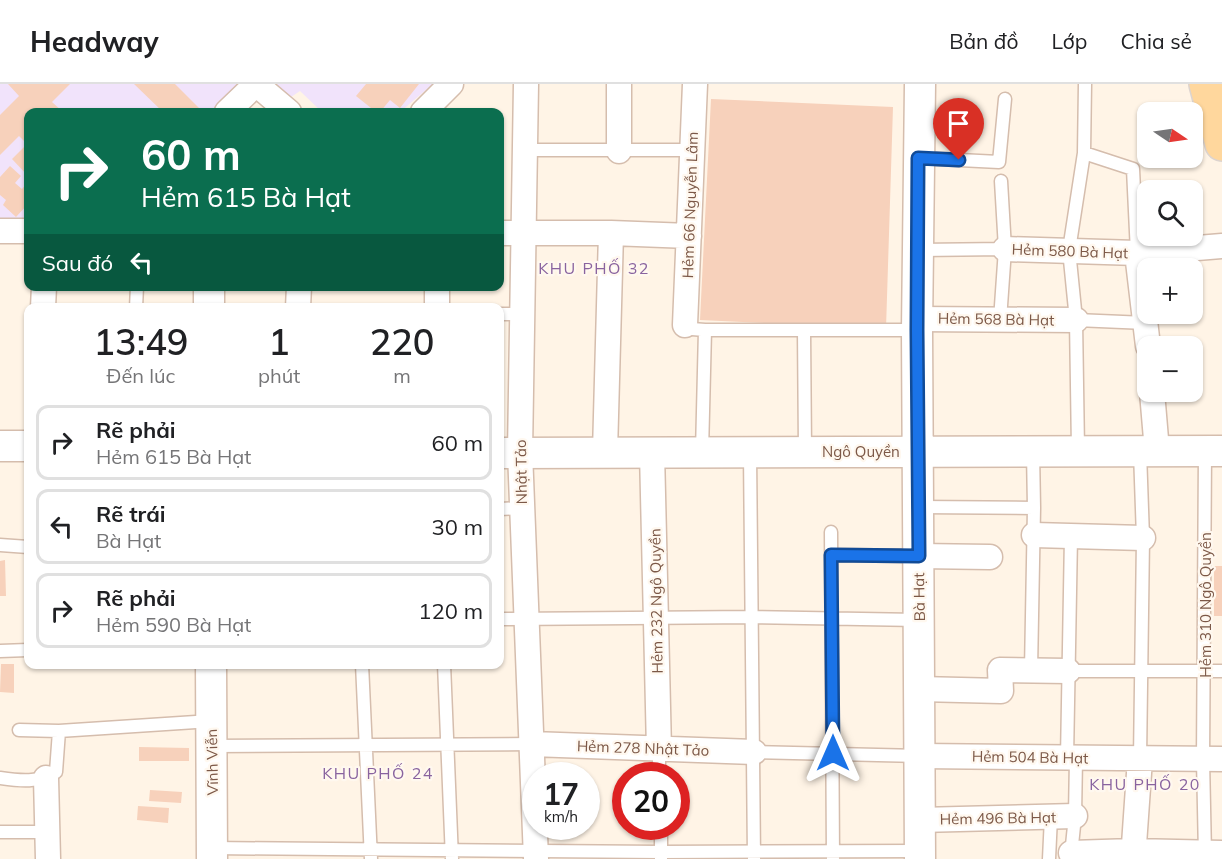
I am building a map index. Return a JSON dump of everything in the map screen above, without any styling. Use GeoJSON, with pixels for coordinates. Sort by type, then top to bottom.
{"type":"FeatureCollection","features":[{"type":"Feature","properties":{"kind":"main road"},"geometry":{"type":"LineString","coordinates":[[1206,84],[1222,144]]}},
{"type":"Feature","properties":{"kind":"street"},"geometry":{"type":"LineString","coordinates":[[231,108],[256,84],[284,108]]}},
{"type":"Feature","properties":{"kind":"street"},"geometry":{"type":"LineString","coordinates":[[427,108],[451,84]]}},
{"type":"Feature","properties":{"kind":"street","name":"Nhật Tảo"},"geometry":{"type":"LineString","coordinates":[[526,84],[524,232],[511,314],[510,453],[511,509],[527,619],[536,855]]}},
{"type":"Feature","properties":{"kind":"street"},"geometry":{"type":"LineString","coordinates":[[619,84],[619,151]]}},
{"type":"Feature","properties":{"kind":"street","name":"Hẻm 66 Nguyễn Lâm"},"geometry":{"type":"LineString","coordinates":[[695,84],[689,236],[695,328]]}},
{"type":"Feature","properties":{"kind":"street","name":"Bà Hạt"},"geometry":{"type":"LineString","coordinates":[[920,84],[917,324],[920,855]]}},
{"type":"Feature","properties":{"kind":"street"},"geometry":{"type":"LineString","coordinates":[[0,231],[24,231]]}},
{"type":"Feature","properties":{"kind":"street"},"geometry":{"type":"LineString","coordinates":[[504,233],[689,236]]}},
{"type":"Feature","properties":{"kind":"street"},"geometry":{"type":"LineString","coordinates":[[605,452],[610,233]]}},
{"type":"Feature","properties":{"kind":"street","name":"Hẻm 580 Bà Hạt"},"geometry":{"type":"LineString","coordinates":[[1005,249],[1137,254],[1222,246]]}},
{"type":"Feature","properties":{"kind":"street"},"geometry":{"type":"LineString","coordinates":[[1137,254],[1147,335]]}},
{"type":"Feature","properties":{"kind":"street","name":"Hẻm 568 Bà Hạt"},"geometry":{"type":"LineString","coordinates":[[917,324],[1000,320],[1076,320]]}},
{"type":"Feature","properties":{"kind":"street"},"geometry":{"type":"LineString","coordinates":[[1148,451],[1151,402]]}},
{"type":"Feature","properties":{"kind":"street"},"geometry":{"type":"LineString","coordinates":[[0,446],[24,446]]}},
{"type":"Feature","properties":{"kind":"street","name":"Ngô Quyền"},"geometry":{"type":"LineString","coordinates":[[510,453],[1214,451]]}},
{"type":"Feature","properties":{"kind":"street","name":"Hẻm 232 Ngô Quyền"},"geometry":{"type":"LineString","coordinates":[[652,452],[659,750]]}},
{"type":"Feature","properties":{"kind":"street"},"geometry":{"type":"LineString","coordinates":[[1034,535],[1143,538]]}},
{"type":"Feature","properties":{"kind":"street"},"geometry":{"type":"LineString","coordinates":[[919,556],[990,557]]}},
{"type":"Feature","properties":{"kind":"street","name":"Vĩnh Viễn"},"geometry":{"type":"LineString","coordinates":[[211,669],[212,854]]}},
{"type":"Feature","properties":{"kind":"street"},"geometry":{"type":"LineString","coordinates":[[920,689],[1001,691],[1000,670],[1068,671]]}},
{"type":"Feature","properties":{"kind":"street","name":"Hẻm 278 Nhật Tảo"},"geometry":{"type":"LineString","coordinates":[[532,744],[754,752]]}},
{"type":"Feature","properties":{"kind":"street","name":"Hẻm 504 Bà Hạt"},"geometry":{"type":"LineString","coordinates":[[920,756],[1213,760]]}},
{"type":"Feature","properties":{"kind":"street"},"geometry":{"type":"LineString","coordinates":[[1133,855],[1140,759]]}},
{"type":"Feature","properties":{"kind":"street"},"geometry":{"type":"LineString","coordinates":[[46,778],[48,859]]}},
{"type":"Feature","properties":{"kind":"street","name":"Hẻm 496 Bà Hạt"},"geometry":{"type":"LineString","coordinates":[[920,820],[1075,816]]}},
{"type":"Feature","properties":{"kind":"street"},"geometry":{"type":"LineString","coordinates":[[1064,857],[1211,855]]}},
{"type":"Feature","properties":{"kind":"lane"},"geometry":{"type":"LineString","coordinates":[[1078,451],[1076,320],[1069,250],[1084,153],[1085,84]]}},
{"type":"Feature","properties":{"kind":"lane"},"geometry":{"type":"LineString","coordinates":[[918,158],[999,162],[1005,99]]}},
{"type":"Feature","properties":{"kind":"lane"},"geometry":{"type":"LineString","coordinates":[[525,150],[692,150]]}},
{"type":"Feature","properties":{"kind":"lane"},"geometry":{"type":"LineString","coordinates":[[1084,153],[1132,169],[1137,254]]}},
{"type":"Feature","properties":{"kind":"lane"},"geometry":{"type":"LineString","coordinates":[[1000,320],[1005,249],[1001,181]]}},
{"type":"Feature","properties":{"kind":"lane","name":"Hẻm 580 Bà Hạt"},"geometry":{"type":"LineString","coordinates":[[918,250],[1005,249]]}},
{"type":"Feature","properties":{"kind":"lane"},"geometry":{"type":"LineString","coordinates":[[1076,320],[1147,335]]}},
{"type":"Feature","properties":{"kind":"lane"},"geometry":{"type":"LineString","coordinates":[[702,452],[695,328],[804,331],[917,324]]}},
{"type":"Feature","properties":{"kind":"lane"},"geometry":{"type":"LineString","coordinates":[[804,331],[805,452]]}},
{"type":"Feature","properties":{"kind":"lane"},"geometry":{"type":"LineString","coordinates":[[1031,670],[1033,451]]}},
{"type":"Feature","properties":{"kind":"lane"},"geometry":{"type":"LineString","coordinates":[[1140,759],[1143,538],[1148,451]]}},
{"type":"Feature","properties":{"kind":"lane","name":"Hẻm 310 Ngô Quyền"},"geometry":{"type":"LineString","coordinates":[[1211,855],[1213,760],[1204,672],[1214,451]]}},
{"type":"Feature","properties":{"kind":"lane"},"geometry":{"type":"LineString","coordinates":[[750,452],[754,856]]}},
{"type":"Feature","properties":{"kind":"lane"},"geometry":{"type":"LineString","coordinates":[[918,507],[1034,508]]}},
{"type":"Feature","properties":{"kind":"lane"},"geometry":{"type":"LineString","coordinates":[[831,532],[833,856]]}},
{"type":"Feature","properties":{"kind":"lane"},"geometry":{"type":"LineString","coordinates":[[1064,857],[1075,816],[1068,671],[1071,536]]}},
{"type":"Feature","properties":{"kind":"lane"},"geometry":{"type":"LineString","coordinates":[[0,545],[24,547]]}},
{"type":"Feature","properties":{"kind":"lane"},"geometry":{"type":"LineString","coordinates":[[831,555],[919,556]]}},
{"type":"Feature","properties":{"kind":"lane"},"geometry":{"type":"LineString","coordinates":[[504,619],[753,617],[920,620]]}},
{"type":"Feature","properties":{"kind":"lane"},"geometry":{"type":"LineString","coordinates":[[0,651],[24,650]]}},
{"type":"Feature","properties":{"kind":"lane"},"geometry":{"type":"LineString","coordinates":[[362,669],[371,854]]}},
{"type":"Feature","properties":{"kind":"lane"},"geometry":{"type":"LineString","coordinates":[[444,669],[451,854]]}},
{"type":"Feature","properties":{"kind":"lane"},"geometry":{"type":"LineString","coordinates":[[1068,671],[1222,671]]}},
{"type":"Feature","properties":{"kind":"lane"},"geometry":{"type":"LineString","coordinates":[[19,730],[212,734],[365,746],[532,744]]}},
{"type":"Feature","properties":{"kind":"lane"},"geometry":{"type":"LineString","coordinates":[[0,778],[19,781],[46,778],[56,772],[59,731]]}},
{"type":"Feature","properties":{"kind":"lane"},"geometry":{"type":"LineString","coordinates":[[659,750],[659,762]]}},
{"type":"Feature","properties":{"kind":"lane"},"geometry":{"type":"LineString","coordinates":[[754,752],[920,756]]}},
{"type":"Feature","properties":{"kind":"lane"},"geometry":{"type":"LineString","coordinates":[[1051,817],[1064,857]]}},
{"type":"Feature","properties":{"kind":"lane"},"geometry":{"type":"LineString","coordinates":[[0,832],[47,832]]}},
{"type":"Feature","properties":{"kind":"lane"},"geometry":{"type":"LineString","coordinates":[[661,840],[661,856]]}},
{"type":"Feature","properties":{"kind":"lane"},"geometry":{"type":"LineString","coordinates":[[212,854],[920,855]]}},
{"type":"Feature","properties":{"kind":"shaded area"},"geometry":{"type":"Polygon","coordinates":[[[0,84],[239,84],[216,108],[24,108],[24,220],[0,218],[0,84]]]}},
{"type":"Feature","properties":{"kind":"shaded area"},"geometry":{"type":"Polygon","coordinates":[[[276,84],[433,84],[405,108],[318,108],[300,91],[291,97],[276,84]]]}},
{"type":"Feature","properties":{"kind":"building"},"geometry":{"type":"Polygon","coordinates":[[[8,84],[70,84],[52,102],[59,108],[24,108],[24,141],[19,136],[0,155],[0,115],[19,96],[8,84]]]}},
{"type":"Feature","properties":{"kind":"building"},"geometry":{"type":"Polygon","coordinates":[[[134,84],[175,84],[199,108],[159,108],[134,84]]]}},
{"type":"Feature","properties":{"kind":"building"},"geometry":{"type":"Polygon","coordinates":[[[366,84],[419,84],[400,108],[390,100],[383,108],[371,108],[356,96],[366,84]]]}},
{"type":"Feature","properties":{"kind":"building"},"geometry":{"type":"Polygon","coordinates":[[[711,99],[893,107],[886,329],[700,320],[711,99]]]}},
{"type":"Feature","properties":{"kind":"building"},"geometry":{"type":"Polygon","coordinates":[[[24,147],[24,172],[12,159],[24,147]]]}},
{"type":"Feature","properties":{"kind":"building"},"geometry":{"type":"Polygon","coordinates":[[[10,166],[21,176],[15,183],[22,189],[24,187],[24,208],[16,217],[3,205],[6,200],[0,195],[0,177],[10,166]]]}},
{"type":"Feature","properties":{"kind":"building"},"geometry":{"type":"Polygon","coordinates":[[[5,560],[6,596],[0,596],[0,561],[5,560]]]}},
{"type":"Feature","properties":{"kind":"building"},"geometry":{"type":"Polygon","coordinates":[[[1214,566],[1222,566],[1222,616],[1214,616],[1214,566]]]}},
{"type":"Feature","properties":{"kind":"building"},"geometry":{"type":"Polygon","coordinates":[[[1,664],[14,664],[14,693],[0,692],[1,664]]]}},
{"type":"Feature","properties":{"kind":"building"},"geometry":{"type":"Polygon","coordinates":[[[139,747],[189,748],[189,761],[139,761],[139,747]]]}},
{"type":"Feature","properties":{"kind":"building"},"geometry":{"type":"Polygon","coordinates":[[[150,790],[182,792],[181,803],[149,801],[150,790]]]}},
{"type":"Feature","properties":{"kind":"building"},"geometry":{"type":"Polygon","coordinates":[[[138,806],[169,808],[168,823],[137,820],[138,806]]]}},
{"type":"Feature","properties":{"kind":"district","name":"KHU PHỐ 32"},"geometry":{"type":"Point","coordinates":[594,268]}},
{"type":"Feature","properties":{"kind":"district","name":"KHU PHỐ 24"},"geometry":{"type":"Point","coordinates":[378,773]}},
{"type":"Feature","properties":{"kind":"district","name":"KHU PHỐ 20"},"geometry":{"type":"Point","coordinates":[1145,784]}},
{"type":"Feature","properties":{"kind":"route"},"geometry":{"type":"LineString","coordinates":[[833,753],[831,555],[919,556],[918,158],[959,160]]}}]}
